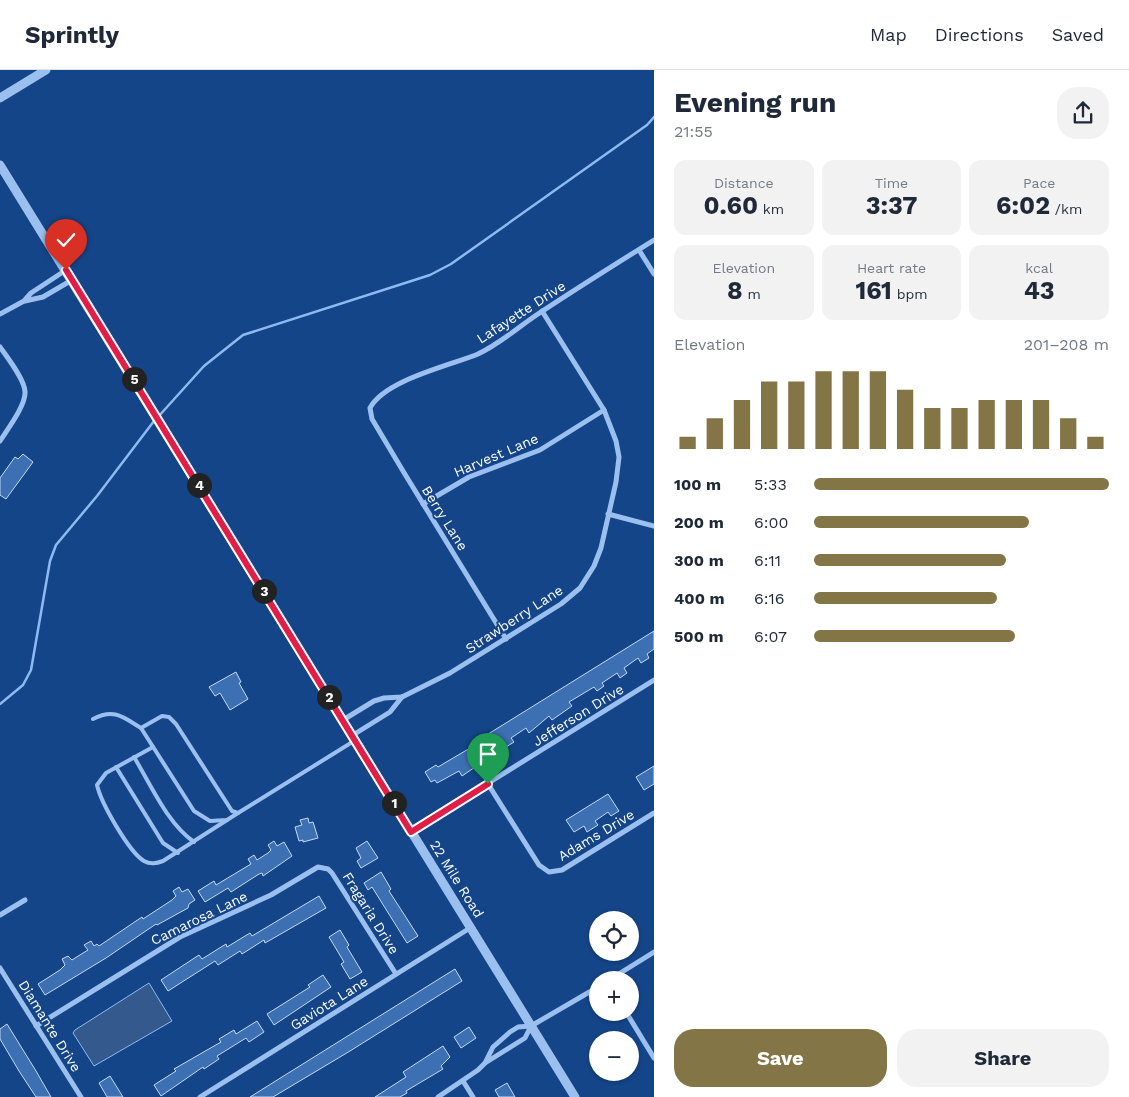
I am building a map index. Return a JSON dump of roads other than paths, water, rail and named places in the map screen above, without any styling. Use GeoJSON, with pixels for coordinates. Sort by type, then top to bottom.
{"type":"FeatureCollection","features":[{"type":"Feature","properties":{"kind":"street"},"geometry":{"type":"LineString","coordinates":[[0,98],[46,70]]}},
{"type":"Feature","properties":{"kind":"street","name":"22 Mile Road"},"geometry":{"type":"LineString","coordinates":[[0,164],[163,425],[411,832],[576,1097]]}},
{"type":"Feature","properties":{"kind":"street","name":"Lafayette Drive"},"geometry":{"type":"LineString","coordinates":[[370,408],[377,399],[411,378],[489,348],[542,311],[654,240]]}},
{"type":"Feature","properties":{"kind":"street"},"geometry":{"type":"LineString","coordinates":[[639,250],[654,274]]}},
{"type":"Feature","properties":{"kind":"street"},"geometry":{"type":"LineString","coordinates":[[0,314],[24,300],[66,270]]}},
{"type":"Feature","properties":{"kind":"street"},"geometry":{"type":"LineString","coordinates":[[24,300],[43,297],[72,280]]}},
{"type":"Feature","properties":{"kind":"street","name":"Strawberry Lane"},"geometry":{"type":"LineString","coordinates":[[354,738],[390,712],[402,698],[435,682],[561,604],[580,588],[598,558],[619,457],[614,433],[604,410],[542,311]]}},
{"type":"Feature","properties":{"kind":"street"},"geometry":{"type":"LineString","coordinates":[[0,347],[22,383],[25,393],[22,404],[0,441]]}},
{"type":"Feature","properties":{"kind":"street","name":"Berry Lane"},"geometry":{"type":"LineString","coordinates":[[370,408],[372,419],[506,639]]}},
{"type":"Feature","properties":{"kind":"street","name":"Harvest Lane"},"geometry":{"type":"LineString","coordinates":[[423,504],[469,477],[540,450],[604,410]]}},
{"type":"Feature","properties":{"kind":"street"},"geometry":{"type":"LineString","coordinates":[[608,514],[654,526]]}},
{"type":"Feature","properties":{"kind":"street","name":"Jefferson Drive"},"geometry":{"type":"LineString","coordinates":[[411,832],[654,680]]}},
{"type":"Feature","properties":{"kind":"street","name":"Strawberry Lane"},"geometry":{"type":"LineString","coordinates":[[343,720],[374,701],[384,698],[402,698]]}},
{"type":"Feature","properties":{"kind":"street","name":"Adams Drive"},"geometry":{"type":"LineString","coordinates":[[488,784],[539,865],[549,872],[562,870],[654,813]]}},
{"type":"Feature","properties":{"kind":"street","name":"Fragaria Drive"},"geometry":{"type":"LineString","coordinates":[[323,867],[332,873],[396,974]]}},
{"type":"Feature","properties":{"kind":"street","name":"Camarosa Lane"},"geometry":{"type":"LineString","coordinates":[[36,1026],[180,936],[260,900],[312,870],[323,867]]}},
{"type":"Feature","properties":{"kind":"street"},"geometry":{"type":"LineString","coordinates":[[0,915],[25,900]]}},
{"type":"Feature","properties":{"kind":"street","name":"Gaviota Lane"},"geometry":{"type":"LineString","coordinates":[[200,1097],[470,928]]}},
{"type":"Feature","properties":{"kind":"street"},"geometry":{"type":"LineString","coordinates":[[623,971],[654,952]]}},
{"type":"Feature","properties":{"kind":"street","name":"Diamante Drive"},"geometry":{"type":"LineString","coordinates":[[0,968],[81,1097]]}},
{"type":"Feature","properties":{"kind":"street"},"geometry":{"type":"LineString","coordinates":[[485,1063],[498,1041],[518,1027],[532,1026],[589,992]]}},
{"type":"Feature","properties":{"kind":"street"},"geometry":{"type":"LineString","coordinates":[[631,1021],[654,1058]]}},
{"type":"Feature","properties":{"kind":"street"},"geometry":{"type":"LineString","coordinates":[[438,1097],[464,1081],[485,1063],[525,1038],[532,1026]]}},
{"type":"Feature","properties":{"kind":"street"},"geometry":{"type":"LineString","coordinates":[[464,1081],[473,1097]]}},
{"type":"Feature","properties":{"kind":"lane"},"geometry":{"type":"LineString","coordinates":[[93,719],[104,713],[119,714],[141,728],[194,811],[210,821],[227,820]]}},
{"type":"Feature","properties":{"kind":"lane"},"geometry":{"type":"LineString","coordinates":[[141,728],[162,716],[169,717],[176,724],[232,811],[238,813]]}},
{"type":"Feature","properties":{"kind":"lane"},"geometry":{"type":"LineString","coordinates":[[153,747],[106,773],[97,785],[100,798],[120,832],[144,861],[155,864],[178,853],[354,738]]}},
{"type":"Feature","properties":{"kind":"lane"},"geometry":{"type":"LineString","coordinates":[[134,757],[175,824],[194,842]]}},
{"type":"Feature","properties":{"kind":"lane"},"geometry":{"type":"LineString","coordinates":[[116,767],[163,843],[178,853]]}},
{"type":"Feature","properties":{"kind":"water"},"geometry":{"type":"Polygon","coordinates":[[[149,983],[172,1021],[94,1066],[73,1033],[149,983]]]}},
{"type":"Feature","properties":{"kind":"waterway"},"geometry":{"type":"LineString","coordinates":[[158,417],[204,366],[243,335],[430,275],[451,264],[647,125],[654,117]]}},
{"type":"Feature","properties":{"kind":"waterway"},"geometry":{"type":"LineString","coordinates":[[0,704],[23,685],[31,670],[50,561],[56,545],[97,496],[154,421]]}}]}
